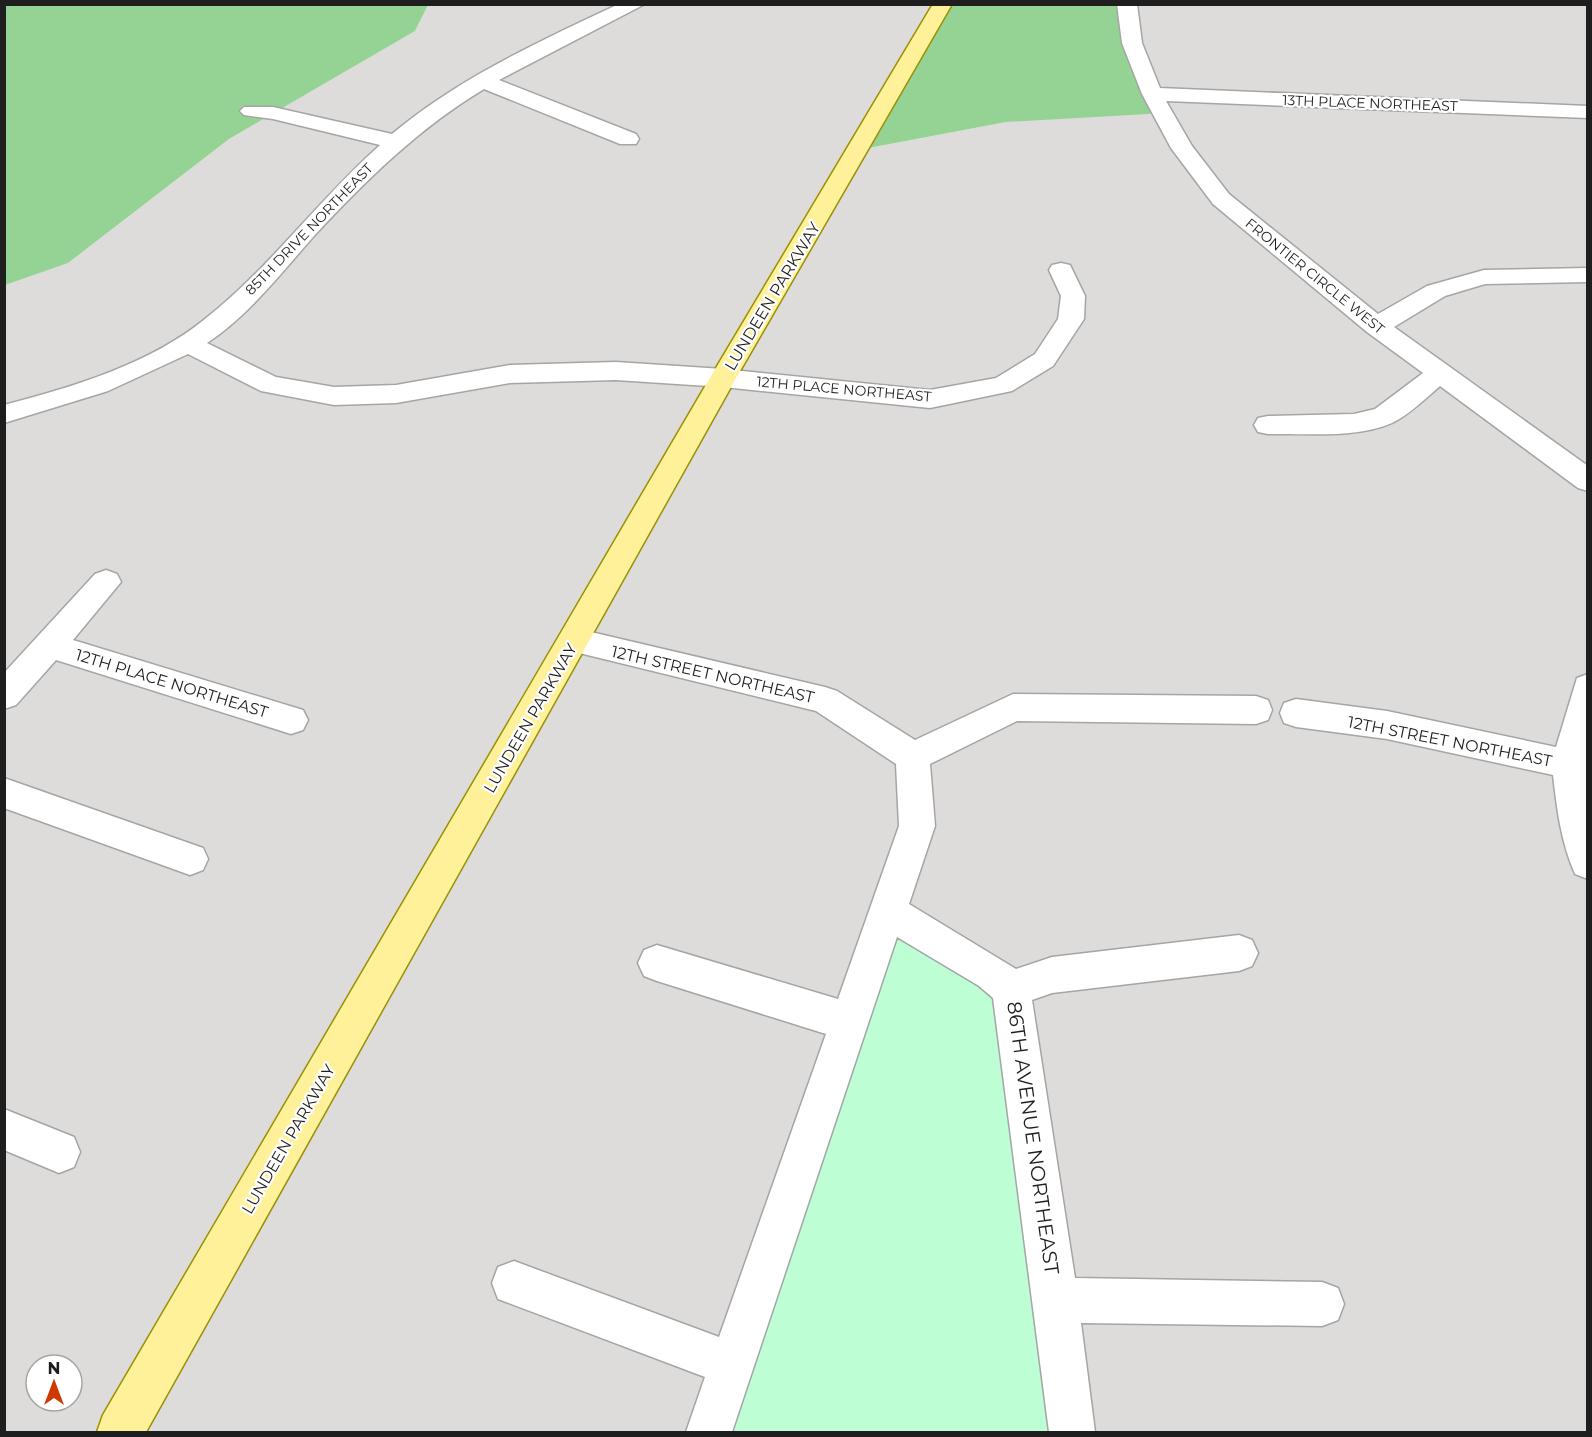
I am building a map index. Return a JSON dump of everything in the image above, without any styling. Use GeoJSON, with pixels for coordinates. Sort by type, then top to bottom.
{"type":"FeatureCollection","features":[{"type":"Feature","properties":{"kind":"main road","name":"LUNDEEN PARKWAY"},"geometry":{"type":"LineString","coordinates":[[120,1432],[723,378],[943,4]]}},
{"type":"Feature","properties":{"kind":"street","name":"FRONTIER CIRCLE WEST"},"geometry":{"type":"LineString","coordinates":[[1127,4],[1132,43],[1152,94],[1182,148],[1221,199],[1376,326],[1587,482]]}},
{"type":"Feature","properties":{"kind":"street","name":"85TH DRIVE NORTHEAST"},"geometry":{"type":"LineString","coordinates":[[4,414],[40,405],[117,376],[188,344],[234,307],[346,187],[410,129],[483,81],[625,6]]}},
{"type":"Feature","properties":{"kind":"street"},"geometry":{"type":"LineString","coordinates":[[483,81],[628,139]]}},
{"type":"Feature","properties":{"kind":"street","name":"13TH PLACE NORTHEAST"},"geometry":{"type":"LineString","coordinates":[[1152,94],[1587,112]]}},
{"type":"Feature","properties":{"kind":"street"},"geometry":{"type":"LineString","coordinates":[[251,111],[396,142]]}},
{"type":"Feature","properties":{"kind":"street","name":"12TH PLACE NORTHEAST"},"geometry":{"type":"LineString","coordinates":[[188,344],[270,385],[334,396],[396,394],[510,374],[616,371],[723,378],[930,399],[1004,385],[1044,360],[1071,319],[1073,296],[1060,270]]}},
{"type":"Feature","properties":{"kind":"street"},"geometry":{"type":"LineString","coordinates":[[1376,326],[1436,291],[1484,277],[1587,275]]}},
{"type":"Feature","properties":{"kind":"street"},"geometry":{"type":"LineString","coordinates":[[1268,425],[1354,423],[1384,416],[1440,373]]}},
{"type":"Feature","properties":{"kind":"street"},"geometry":{"type":"LineString","coordinates":[[4,696],[52,646],[106,582]]}},
{"type":"Feature","properties":{"kind":"street","name":"12TH STREET NORTHEAST"},"geometry":{"type":"LineString","coordinates":[[574,640],[825,700],[913,757]]}},
{"type":"Feature","properties":{"kind":"street","name":"12TH PLACE NORTHEAST"},"geometry":{"type":"LineString","coordinates":[[52,646],[291,720]]}},
{"type":"Feature","properties":{"kind":"street"},"geometry":{"type":"LineString","coordinates":[[1587,687],[1569,764],[1577,830],[1587,863]]}},
{"type":"Feature","properties":{"kind":"street"},"geometry":{"type":"LineString","coordinates":[[709,1432],[917,826],[913,757],[1013,706],[1256,710]]}},
{"type":"Feature","properties":{"kind":"street","name":"12TH STREET NORTHEAST"},"geometry":{"type":"LineString","coordinates":[[1296,713],[1387,725],[1569,764]]}},
{"type":"Feature","properties":{"kind":"street"},"geometry":{"type":"LineString","coordinates":[[4,793],[190,859]]}},
{"type":"Feature","properties":{"kind":"street","name":"86TH AVENUE NORTHEAST"},"geometry":{"type":"LineString","coordinates":[[887,911],[992,973],[1011,989],[1056,1300],[1071,1432]]}},
{"type":"Feature","properties":{"kind":"street"},"geometry":{"type":"LineString","coordinates":[[1011,989],[1052,975],[1239,953]]}},
{"type":"Feature","properties":{"kind":"street"},"geometry":{"type":"LineString","coordinates":[[657,963],[850,1022]]}},
{"type":"Feature","properties":{"kind":"street"},"geometry":{"type":"LineString","coordinates":[[4,1129],[59,1152]]}},
{"type":"Feature","properties":{"kind":"street"},"geometry":{"type":"LineString","coordinates":[[514,1283],[732,1365]]}},
{"type":"Feature","properties":{"kind":"street"},"geometry":{"type":"LineString","coordinates":[[1056,1300],[1322,1304]]}},
{"type":"Feature","properties":{"kind":"shaded area"},"geometry":{"type":"Polygon","coordinates":[[[428,5],[943,5],[859,150],[1006,122],[1127,5],[1587,5],[1587,1432],[5,1432],[4,285],[68,263],[229,139],[415,31],[428,5]]]}},
{"type":"Feature","properties":{"kind":"green space"},"geometry":{"type":"Polygon","coordinates":[[[4,5],[428,5],[415,31],[229,139],[68,263],[5,285],[4,5]]]}},
{"type":"Feature","properties":{"kind":"green space"},"geometry":{"type":"Polygon","coordinates":[[[943,5],[1127,5],[1165,113],[1006,122],[858,150],[943,5]]]}},
{"type":"Feature","properties":{"kind":"green space"},"geometry":{"type":"Polygon","coordinates":[[[887,911],[1011,989],[1056,1300],[1072,1432],[709,1432],[887,911]]]}}]}
